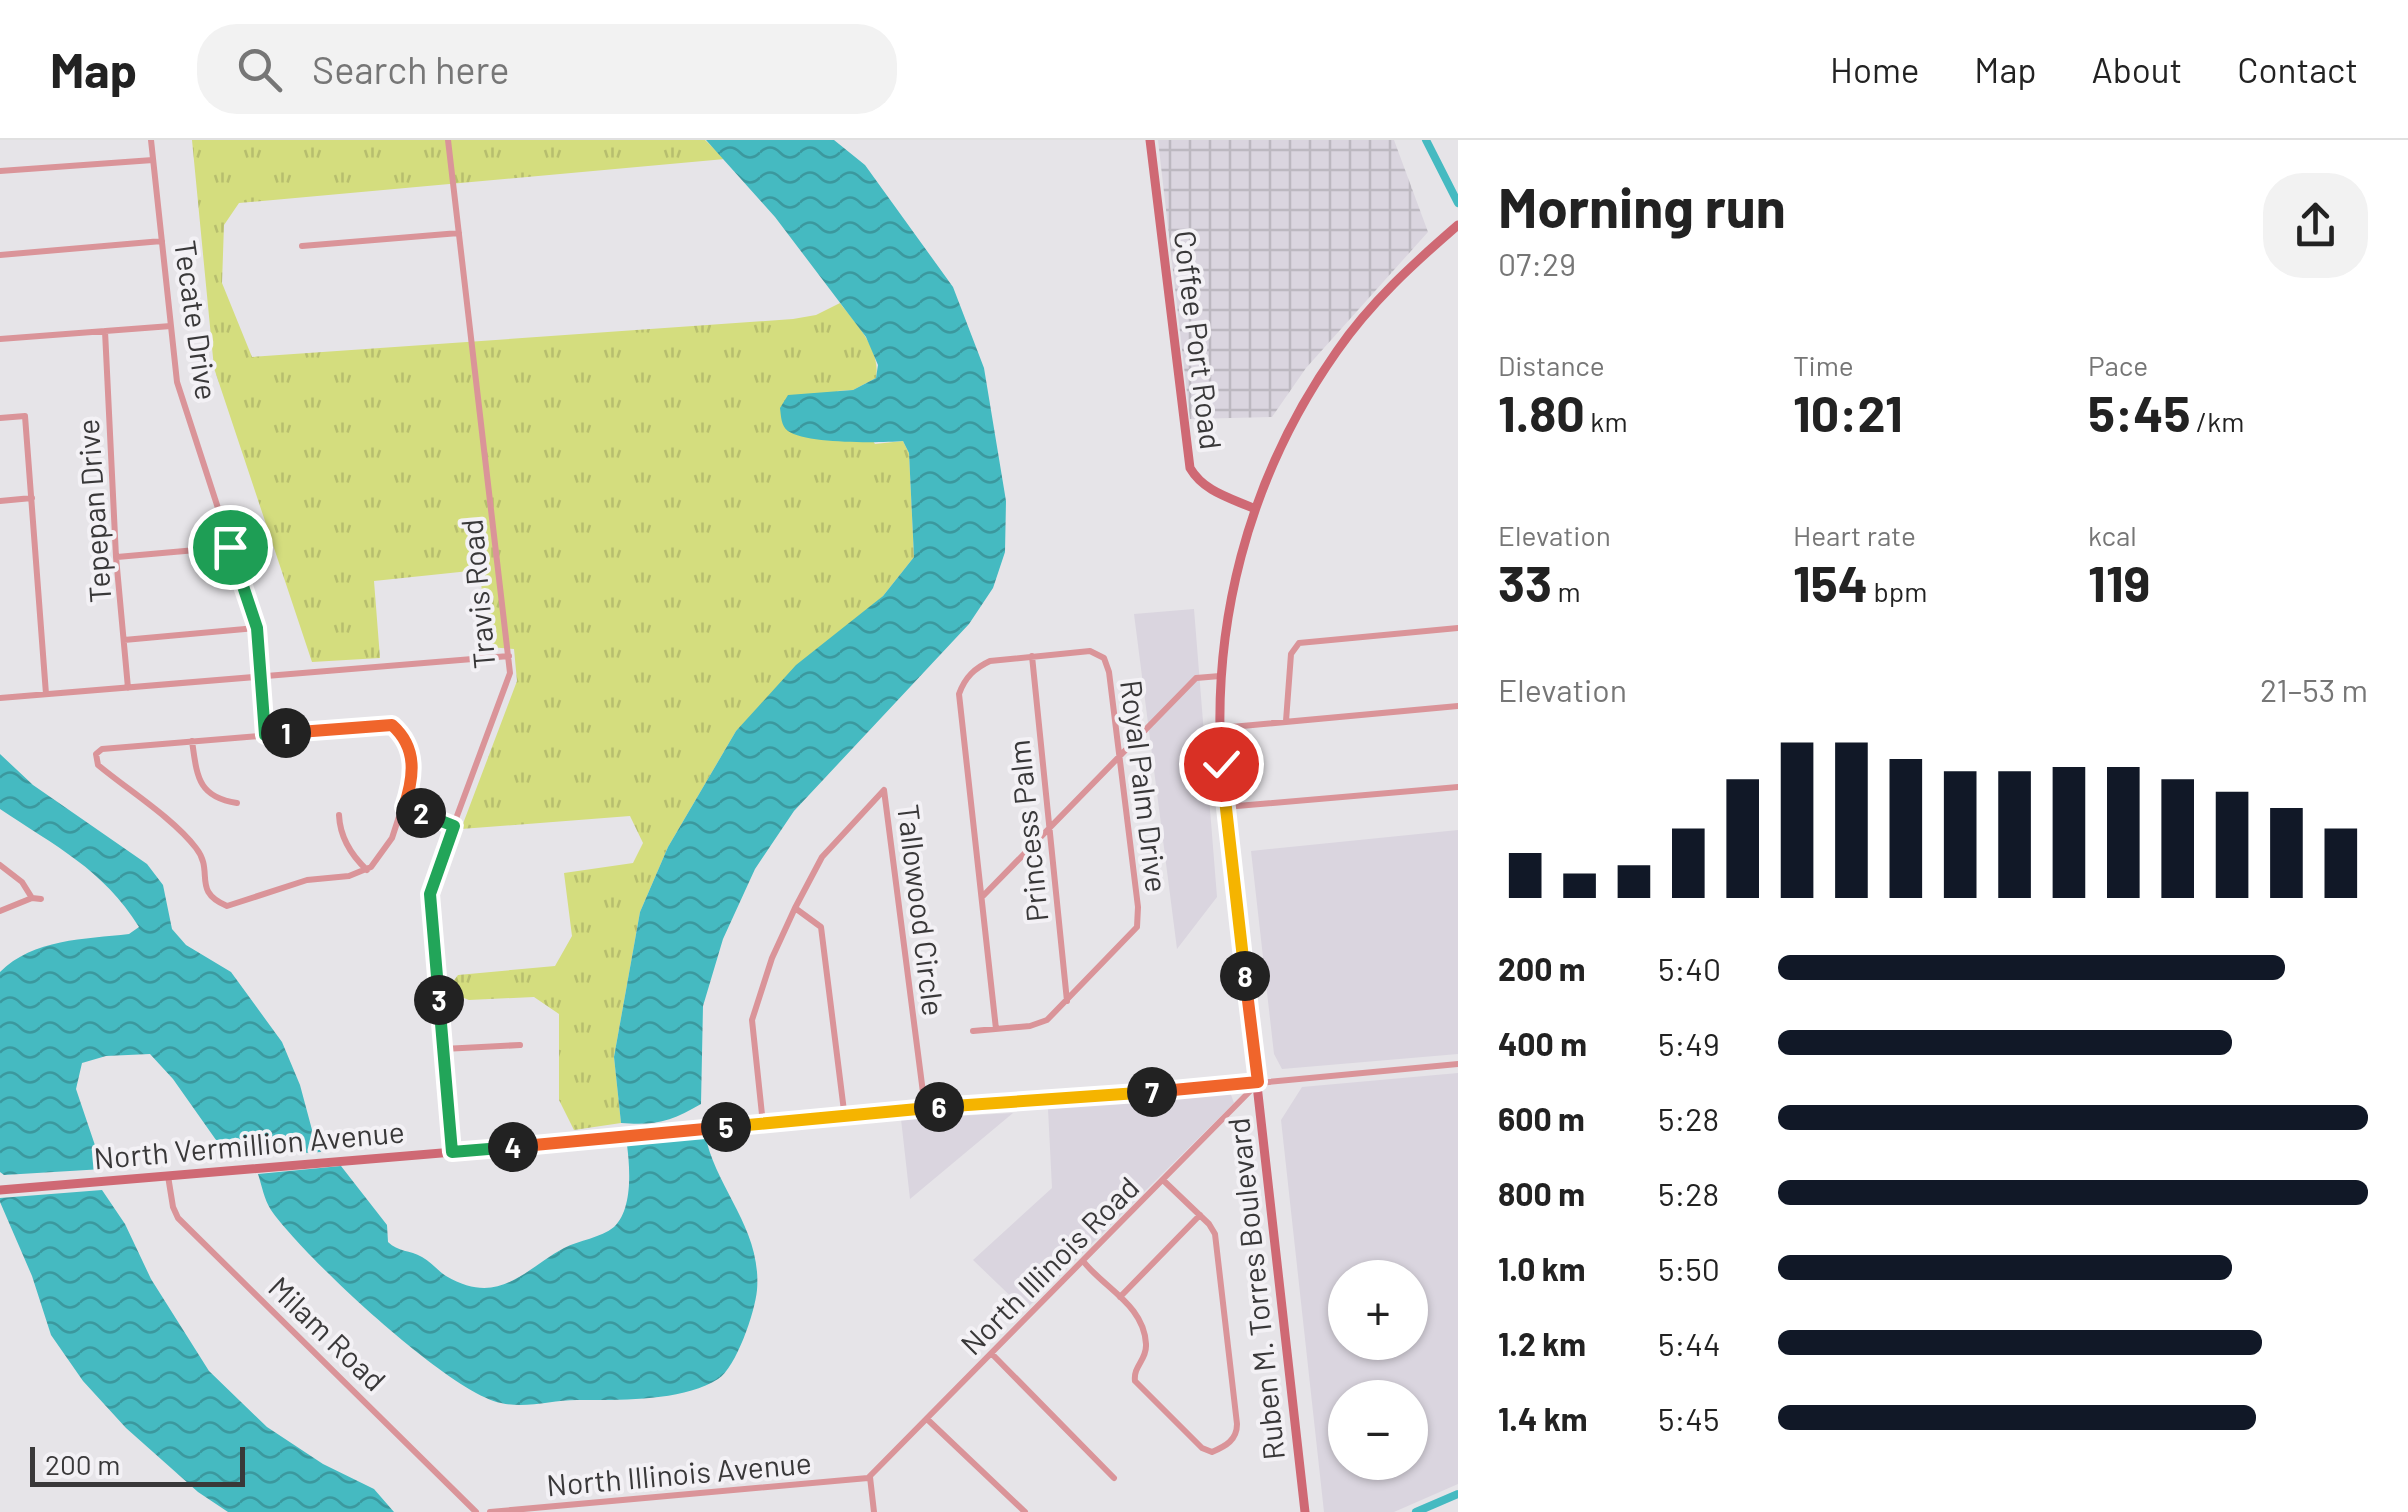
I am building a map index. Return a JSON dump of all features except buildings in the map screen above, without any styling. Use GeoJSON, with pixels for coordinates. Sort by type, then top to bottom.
{"type":"FeatureCollection","features":[{"type":"Feature","properties":{"kind":"street","name":"Tecate Drive"},"geometry":{"type":"LineString","coordinates":[[151,140],[176,382],[257,628],[265,735]]}},
{"type":"Feature","properties":{"kind":"street","name":"Travis Road"},"geometry":{"type":"LineString","coordinates":[[448,140],[510,673],[430,894],[452,1152]]}},
{"type":"Feature","properties":{"kind":"street","name":"Coffee Port Road"},"geometry":{"type":"LineString","coordinates":[[1150,140],[1190,468],[1208,488],[1255,509]]}},
{"type":"Feature","properties":{"kind":"street"},"geometry":{"type":"LineString","coordinates":[[0,171],[153,160]]}},
{"type":"Feature","properties":{"kind":"street","name":"Ruben M. Torres Boulevard"},"geometry":{"type":"LineString","coordinates":[[1305,1512],[1226,807],[1219,728],[1220,676],[1234,584],[1255,509],[1284,436],[1337,350],[1383,295],[1454,229]]}},
{"type":"Feature","properties":{"kind":"street"},"geometry":{"type":"LineString","coordinates":[[302,246],[459,233]]}},
{"type":"Feature","properties":{"kind":"street"},"geometry":{"type":"LineString","coordinates":[[0,255],[162,241]]}},
{"type":"Feature","properties":{"kind":"street"},"geometry":{"type":"LineString","coordinates":[[0,339],[171,326]]}},
{"type":"Feature","properties":{"kind":"street","name":"Tepepan Drive"},"geometry":{"type":"LineString","coordinates":[[105,331],[116,557],[128,688]]}},
{"type":"Feature","properties":{"kind":"street"},"geometry":{"type":"LineString","coordinates":[[0,418],[25,416],[46,694]]}},
{"type":"Feature","properties":{"kind":"street"},"geometry":{"type":"LineString","coordinates":[[0,501],[32,498]]}},
{"type":"Feature","properties":{"kind":"street"},"geometry":{"type":"LineString","coordinates":[[116,557],[230,547]]}},
{"type":"Feature","properties":{"kind":"street"},"geometry":{"type":"LineString","coordinates":[[124,640],[257,628]]}},
{"type":"Feature","properties":{"kind":"street"},"geometry":{"type":"LineString","coordinates":[[1286,720],[1291,654],[1299,643],[1458,628]]}},
{"type":"Feature","properties":{"kind":"street","name":"Royal Palm Drive"},"geometry":{"type":"LineString","coordinates":[[973,1031],[1030,1026],[1047,1020],[1137,927],[1138,907],[1109,672],[1104,658],[1090,651],[990,661],[978,666],[963,682],[960,694],[982,898]]}},
{"type":"Feature","properties":{"kind":"street"},"geometry":{"type":"LineString","coordinates":[[0,698],[508,656]]}},
{"type":"Feature","properties":{"kind":"street","name":"Princess Palm"},"geometry":{"type":"LineString","coordinates":[[1032,656],[1067,1002]]}},
{"type":"Feature","properties":{"kind":"street"},"geometry":{"type":"LineString","coordinates":[[996,1029],[982,898],[1196,678],[1220,676]]}},
{"type":"Feature","properties":{"kind":"street"},"geometry":{"type":"LineString","coordinates":[[1219,728],[1458,706]]}},
{"type":"Feature","properties":{"kind":"street"},"geometry":{"type":"LineString","coordinates":[[392,725],[406,741],[413,774],[392,838],[367,870],[307,880],[227,906],[214,901],[205,891],[200,852],[98,765],[96,754],[102,749],[265,735],[392,725]]}},
{"type":"Feature","properties":{"kind":"street"},"geometry":{"type":"LineString","coordinates":[[192,741],[198,782],[226,801],[237,802]]}},
{"type":"Feature","properties":{"kind":"street"},"geometry":{"type":"LineString","coordinates":[[1226,807],[1458,787]]}},
{"type":"Feature","properties":{"kind":"street","name":"Tallowood Circle"},"geometry":{"type":"LineString","coordinates":[[763,1124],[752,1020],[772,958],[822,858],[884,790],[925,1108]]}},
{"type":"Feature","properties":{"kind":"street"},"geometry":{"type":"LineString","coordinates":[[404,807],[454,826]]}},
{"type":"Feature","properties":{"kind":"street"},"geometry":{"type":"LineString","coordinates":[[338,815],[344,840],[367,870]]}},
{"type":"Feature","properties":{"kind":"street"},"geometry":{"type":"LineString","coordinates":[[0,865],[37,899],[0,911]]}},
{"type":"Feature","properties":{"kind":"street"},"geometry":{"type":"LineString","coordinates":[[794,908],[822,927],[845,1118]]}},
{"type":"Feature","properties":{"kind":"street"},"geometry":{"type":"LineString","coordinates":[[443,1049],[520,1044]]}},
{"type":"Feature","properties":{"kind":"street","name":"North Vermillion Avenue"},"geometry":{"type":"LineString","coordinates":[[0,1190],[1458,1064]]}},
{"type":"Feature","properties":{"kind":"street","name":"North Illinois Road"},"geometry":{"type":"LineString","coordinates":[[870,1477],[1258,1082]]}},
{"type":"Feature","properties":{"kind":"street","name":"Milam Road"},"geometry":{"type":"LineString","coordinates":[[168,1176],[178,1218],[476,1512]]}},
{"type":"Feature","properties":{"kind":"street"},"geometry":{"type":"LineString","coordinates":[[1083,1262],[1139,1316],[1146,1353],[1134,1372],[1135,1381],[1202,1448],[1212,1452],[1223,1447],[1236,1435],[1237,1424],[1215,1234],[1200,1214],[1164,1181]]}},
{"type":"Feature","properties":{"kind":"street"},"geometry":{"type":"LineString","coordinates":[[1120,1297],[1200,1214]]}},
{"type":"Feature","properties":{"kind":"street"},"geometry":{"type":"LineString","coordinates":[[992,1354],[1114,1478]]}},
{"type":"Feature","properties":{"kind":"street"},"geometry":{"type":"LineString","coordinates":[[927,1419],[1025,1512]]}},
{"type":"Feature","properties":{"kind":"street"},"geometry":{"type":"LineString","coordinates":[[870,1477],[874,1512]]}},
{"type":"Feature","properties":{"kind":"street","name":"North Illinois Avenue"},"geometry":{"type":"LineString","coordinates":[[490,1512],[860,1481],[870,1477]]}},
{"type":"Feature","properties":{"kind":"shaded area"},"geometry":{"type":"Polygon","coordinates":[[[1158,140],[1394,140],[1428,232],[1306,368],[1272,417],[1190,419],[1158,140]]]}},
{"type":"Feature","properties":{"kind":"shaded area"},"geometry":{"type":"Polygon","coordinates":[[[1194,609],[1217,897],[1177,949],[1134,614],[1194,609]]]}},
{"type":"Feature","properties":{"kind":"shaded area"},"geometry":{"type":"Polygon","coordinates":[[[1458,830],[1458,1054],[1282,1069],[1274,1054],[1251,851],[1458,830]]]}},
{"type":"Feature","properties":{"kind":"shaded area"},"geometry":{"type":"Polygon","coordinates":[[[1458,1073],[1458,1484],[1394,1512],[1324,1512],[1281,1120],[1302,1087],[1458,1073]]]}},
{"type":"Feature","properties":{"kind":"shaded area"},"geometry":{"type":"Polygon","coordinates":[[[1230,1092],[1234,1103],[1025,1310],[973,1260],[1052,1188],[1048,1109],[1230,1092]]]}},
{"type":"Feature","properties":{"kind":"shaded area"},"geometry":{"type":"Polygon","coordinates":[[[1013,1113],[910,1199],[901,1119],[1013,1113]]]}},
{"type":"Feature","properties":{"kind":"green space"},"geometry":{"type":"Polygon","coordinates":[[[192,140],[705,140],[725,159],[239,203],[224,225],[222,283],[252,357],[793,319],[816,315],[840,303],[871,347],[876,378],[853,390],[837,391],[875,444],[903,441],[909,453],[914,557],[883,596],[736,731],[668,847],[640,912],[614,1057],[621,1123],[574,1130],[559,1100],[559,1014],[534,997],[469,1000],[446,991],[458,975],[555,966],[572,936],[564,873],[633,863],[643,843],[630,816],[461,829],[517,681],[514,649],[490,647],[479,570],[374,581],[380,658],[312,662],[214,368],[192,140]]]}},
{"type":"Feature","properties":{"kind":"water"},"geometry":{"type":"Polygon","coordinates":[[[706,140],[834,140],[865,165],[953,287],[984,368],[1006,501],[1005,552],[993,588],[969,624],[794,811],[755,869],[723,939],[703,1006],[701,1104],[663,1121],[621,1123],[614,1057],[640,912],[668,847],[736,731],[796,665],[883,596],[914,557],[909,453],[903,441],[826,440],[797,435],[784,426],[780,408],[788,395],[853,390],[876,378],[878,365],[866,337],[775,217],[706,140]]]}},
{"type":"Feature","properties":{"kind":"water"},"geometry":{"type":"Polygon","coordinates":[[[0,754],[33,785],[147,864],[163,885],[172,929],[186,945],[231,972],[282,1042],[321,1152],[228,1157],[173,1079],[150,1054],[106,1056],[82,1063],[76,1089],[103,1169],[4,1175],[0,1172],[0,972],[13,961],[44,947],[129,934],[139,927],[94,874],[0,809],[0,754]]]}},
{"type":"Feature","properties":{"kind":"water"},"geometry":{"type":"Polygon","coordinates":[[[705,1134],[710,1154],[752,1247],[757,1268],[755,1300],[744,1339],[725,1373],[703,1387],[649,1398],[520,1405],[477,1394],[378,1320],[313,1258],[271,1210],[258,1174],[341,1166],[387,1225],[388,1242],[422,1257],[465,1285],[496,1287],[564,1248],[614,1227],[627,1199],[627,1145],[705,1134]]]}},
{"type":"Feature","properties":{"kind":"water"},"geometry":{"type":"Polygon","coordinates":[[[102,1190],[125,1224],[151,1279],[209,1371],[267,1427],[323,1464],[374,1489],[394,1512],[228,1512],[198,1492],[126,1428],[83,1381],[51,1335],[0,1198],[102,1190]]]}},
{"type":"Feature","properties":{"kind":"waterway"},"geometry":{"type":"LineString","coordinates":[[1426,140],[1458,203]]}},
{"type":"Feature","properties":{"kind":"waterway"},"geometry":{"type":"LineString","coordinates":[[1416,1512],[1458,1494]]}},
{"type":"Feature","properties":{"kind":"route"},"geometry":{"type":"LineString","coordinates":[[230,547],[257,628],[265,735],[392,725],[406,741],[412,757],[413,774],[404,807],[454,826],[430,894],[452,1152],[1258,1082],[1221,764]]}}]}
